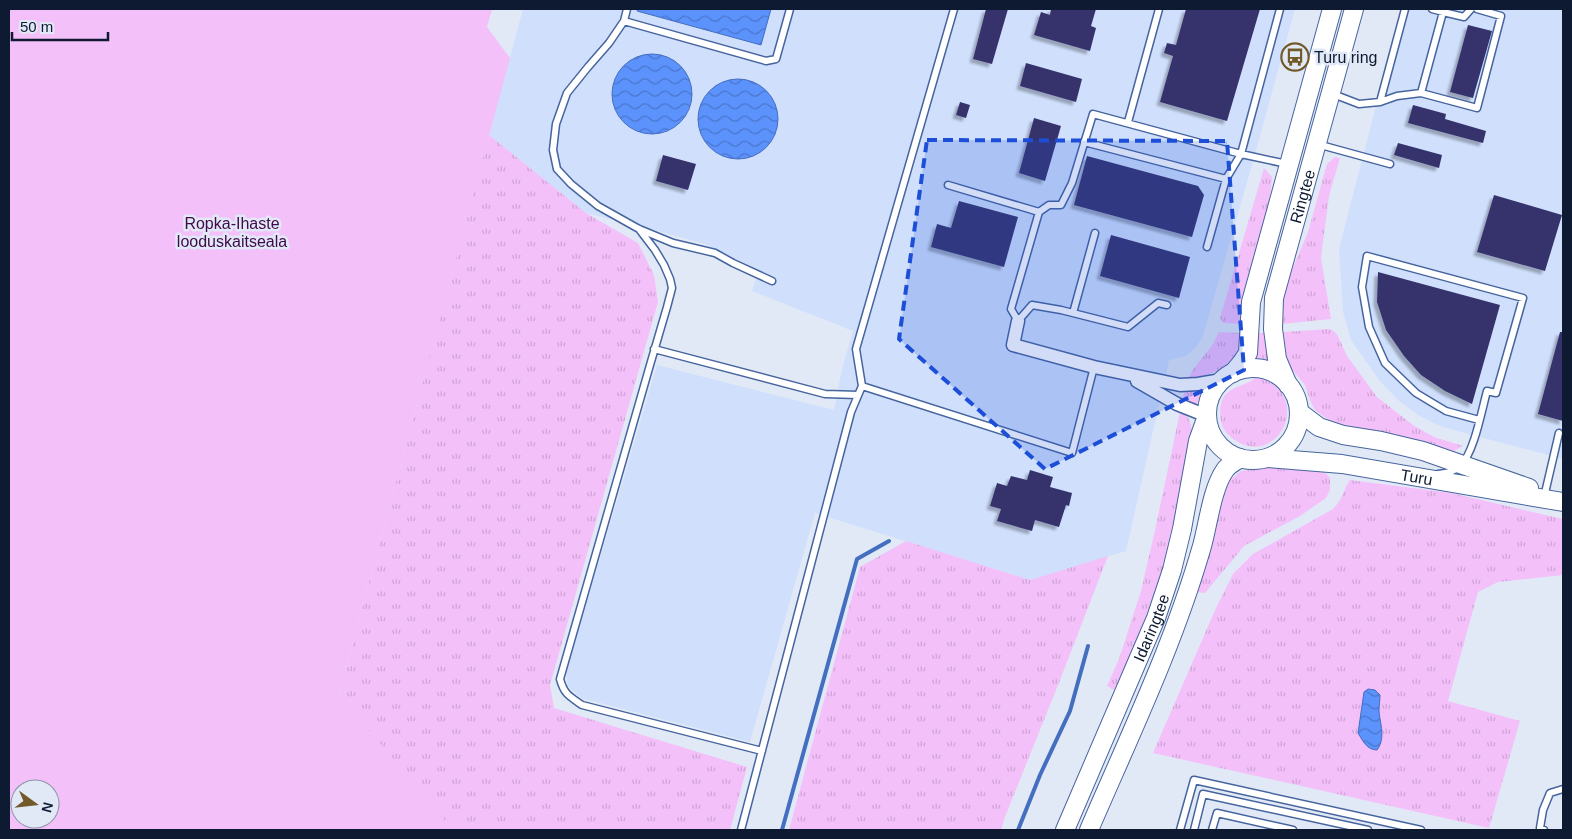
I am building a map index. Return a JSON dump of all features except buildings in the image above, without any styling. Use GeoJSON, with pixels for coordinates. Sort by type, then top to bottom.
{"type":"FeatureCollection","features":[{"type":"Feature","properties":{"kind":"main road","name":"Ringtee"},"geometry":{"type":"LineString","coordinates":[[1228,377],[1248,353],[1251,302],[1332,9]]}},
{"type":"Feature","properties":{"kind":"main road","name":"Ringtee"},"geometry":{"type":"LineString","coordinates":[[1288,385],[1277,359],[1273,329],[1274,298],[1354,9]]}},
{"type":"Feature","properties":{"kind":"main road"},"geometry":{"type":"LineString","coordinates":[[1248,369],[1263,370],[1277,375],[1288,385],[1294,393],[1299,412],[1296,431],[1291,440],[1277,453],[1259,460],[1240,458],[1227,452],[1216,442],[1210,430],[1207,416],[1209,403],[1214,390],[1228,377],[1248,369]]}},
{"type":"Feature","properties":{"kind":"main road","name":"Turu"},"geometry":{"type":"LineString","coordinates":[[1299,412],[1319,427],[1327,430],[1423,451],[1563,501]]}},
{"type":"Feature","properties":{"kind":"main road","name":"Idaringtee"},"geometry":{"type":"LineString","coordinates":[[1065,830],[1156,618],[1172,570],[1182,529],[1198,441],[1207,416]]}},
{"type":"Feature","properties":{"kind":"main road","name":"Idaringtee"},"geometry":{"type":"LineString","coordinates":[[1089,830],[1188,593],[1217,483],[1225,469],[1240,458]]}},
{"type":"Feature","properties":{"kind":"main road","name":"Turu"},"geometry":{"type":"LineString","coordinates":[[1268,458],[1342,464],[1563,501]]}},
{"type":"Feature","properties":{"kind":"street"},"geometry":{"type":"LineString","coordinates":[[1018,321],[1013,345],[1094,367],[1180,385],[1198,384],[1228,377]]}},
{"type":"Feature","properties":{"kind":"street"},"geometry":{"type":"LineString","coordinates":[[1124,374],[1177,404],[1207,416]]}},
{"type":"Feature","properties":{"kind":"lane"},"geometry":{"type":"LineString","coordinates":[[627,9],[624,21],[609,43],[567,94],[556,124],[553,150],[558,169],[571,184],[598,206],[639,229],[673,243],[715,253],[772,281]]}},
{"type":"Feature","properties":{"kind":"lane"},"geometry":{"type":"LineString","coordinates":[[624,21],[766,61],[776,59],[790,9]]}},
{"type":"Feature","properties":{"kind":"lane"},"geometry":{"type":"LineString","coordinates":[[741,830],[851,412],[862,386],[856,349],[954,9]]}},
{"type":"Feature","properties":{"kind":"lane"},"geometry":{"type":"LineString","coordinates":[[1128,122],[1159,9]]}},
{"type":"Feature","properties":{"kind":"lane"},"geometry":{"type":"LineString","coordinates":[[1207,247],[1226,179],[1241,154],[1280,9]]}},
{"type":"Feature","properties":{"kind":"lane"},"geometry":{"type":"LineString","coordinates":[[1380,102],[1405,9]]}},
{"type":"Feature","properties":{"kind":"lane"},"geometry":{"type":"LineString","coordinates":[[1432,9],[1464,17],[1471,9]]}},
{"type":"Feature","properties":{"kind":"lane"},"geometry":{"type":"LineString","coordinates":[[1331,93],[1359,104],[1380,102],[1398,96],[1421,93],[1477,108],[1501,16],[1476,9]]}},
{"type":"Feature","properties":{"kind":"lane"},"geometry":{"type":"LineString","coordinates":[[1421,93],[1443,12]]}},
{"type":"Feature","properties":{"kind":"lane"},"geometry":{"type":"LineString","coordinates":[[1167,305],[1158,303],[1128,327],[1061,310],[1032,306],[1018,321],[1011,309],[1039,212],[1049,205],[1061,205],[1072,183],[1093,114],[1289,165]]}},
{"type":"Feature","properties":{"kind":"lane"},"geometry":{"type":"LineString","coordinates":[[1084,142],[1226,179]]}},
{"type":"Feature","properties":{"kind":"lane"},"geometry":{"type":"LineString","coordinates":[[1316,143],[1390,164]]}},
{"type":"Feature","properties":{"kind":"lane"},"geometry":{"type":"LineString","coordinates":[[948,185],[1039,212]]}},
{"type":"Feature","properties":{"kind":"lane"},"geometry":{"type":"LineString","coordinates":[[639,229],[655,250],[670,279],[672,288],[560,679],[563,690],[568,696],[582,704],[762,751]]}},
{"type":"Feature","properties":{"kind":"lane"},"geometry":{"type":"LineString","coordinates":[[1073,314],[1094,233]]}},
{"type":"Feature","properties":{"kind":"lane"},"geometry":{"type":"LineString","coordinates":[[1403,473],[1439,474],[1452,472],[1462,465],[1472,445],[1479,420],[1487,391],[1496,393],[1523,298],[1367,256],[1362,286],[1369,327],[1385,363],[1416,393],[1446,411],[1479,420]]}},
{"type":"Feature","properties":{"kind":"lane"},"geometry":{"type":"LineString","coordinates":[[654,349],[825,394],[858,395]]}},
{"type":"Feature","properties":{"kind":"lane"},"geometry":{"type":"LineString","coordinates":[[862,386],[1072,453],[1094,367]]}},
{"type":"Feature","properties":{"kind":"lane"},"geometry":{"type":"LineString","coordinates":[[1545,493],[1559,433]]}},
{"type":"Feature","properties":{"kind":"lane"},"geometry":{"type":"LineString","coordinates":[[1180,830],[1194,780],[1421,830]]}},
{"type":"Feature","properties":{"kind":"lane"},"geometry":{"type":"LineString","coordinates":[[1540,830],[1543,810],[1550,793],[1563,789]]}},
{"type":"Feature","properties":{"kind":"lane"},"geometry":{"type":"LineString","coordinates":[[1194,830],[1204,794],[1368,830]]}},
{"type":"Feature","properties":{"kind":"lane"},"geometry":{"type":"LineString","coordinates":[[1212,830],[1217,813],[1293,830]]}},
{"type":"Feature","properties":{"kind":"highlighted area"},"geometry":{"type":"Polygon","coordinates":[[[927,140],[1227,141],[1244,370],[1045,469],[899,339],[927,140]]]}},
{"type":"Feature","properties":{"kind":"shaded area"},"geometry":{"type":"Polygon","coordinates":[[[523,9],[1295,9],[1203,336],[1196,347],[1186,356],[1169,360],[1126,551],[1030,580],[815,513],[750,742],[581,698],[568,686],[566,673],[657,365],[834,410],[842,369],[853,331],[752,291],[759,270],[705,244],[586,213],[489,135],[523,9]]]}},
{"type":"Feature","properties":{"kind":"shaded area"},"geometry":{"type":"Polygon","coordinates":[[[1401,9],[1563,9],[1563,459],[1443,427],[1418,415],[1398,400],[1379,380],[1351,340],[1343,312],[1339,249],[1401,9]]]}},
{"type":"Feature","properties":{"kind":"green space","name":"Ropka-Ihaste looduskaitseala"},"geometry":{"type":"Polygon","coordinates":[[[9,9],[492,9],[487,27],[510,58],[339,694],[453,830],[9,830],[9,9]]]}},
{"type":"Feature","properties":{"kind":"green space"},"geometry":{"type":"Polygon","coordinates":[[[489,135],[586,213],[638,243],[654,275],[658,302],[550,685],[554,708],[747,767],[730,830],[401,830],[339,694],[489,135]]]}},
{"type":"Feature","properties":{"kind":"green space"},"geometry":{"type":"Polygon","coordinates":[[[1335,157],[1340,158],[1329,196],[1321,258],[1331,319],[1281,324],[1282,301],[1288,279],[1308,232],[1327,164],[1335,157]]]}},
{"type":"Feature","properties":{"kind":"green space"},"geometry":{"type":"Polygon","coordinates":[[[1264,168],[1272,177],[1271,191],[1245,290],[1242,324],[1223,323],[1220,318],[1264,168]]]}},
{"type":"Feature","properties":{"kind":"green space"},"geometry":{"type":"Polygon","coordinates":[[[1329,329],[1338,336],[1347,356],[1377,397],[1413,425],[1434,437],[1463,446],[1454,451],[1409,438],[1339,425],[1315,410],[1305,385],[1290,367],[1283,332],[1329,329]]]}},
{"type":"Feature","properties":{"kind":"green space"},"geometry":{"type":"Polygon","coordinates":[[[1219,332],[1241,333],[1239,352],[1229,363],[1216,371],[1188,379],[1213,344],[1219,332]]]}},
{"type":"Feature","properties":{"kind":"green space"},"geometry":{"type":"Polygon","coordinates":[[[1256,333],[1267,333],[1271,366],[1256,362],[1256,333]]]}},
{"type":"Feature","properties":{"kind":"green space"},"geometry":{"type":"Polygon","coordinates":[[[1257,376],[1274,385],[1284,397],[1287,411],[1285,424],[1278,436],[1268,444],[1255,447],[1240,443],[1227,433],[1222,425],[1220,410],[1225,395],[1257,376]]]}},
{"type":"Feature","properties":{"kind":"green space"},"geometry":{"type":"Polygon","coordinates":[[[1200,389],[1202,391],[1196,405],[1182,400],[1185,390],[1200,389]]]}},
{"type":"Feature","properties":{"kind":"green space"},"geometry":{"type":"Polygon","coordinates":[[[1180,412],[1189,420],[1191,435],[1183,489],[1176,519],[1149,606],[1114,690],[1107,686],[1119,659],[1141,591],[1180,412]]]}},
{"type":"Feature","properties":{"kind":"green space"},"geometry":{"type":"Polygon","coordinates":[[[1266,467],[1321,468],[1330,478],[1330,490],[1326,498],[1300,516],[1244,546],[1205,593],[1196,592],[1229,481],[1241,471],[1266,467]]]}},
{"type":"Feature","properties":{"kind":"green space"},"geometry":{"type":"Polygon","coordinates":[[[1350,480],[1451,493],[1563,519],[1563,575],[1498,582],[1478,592],[1448,701],[1520,721],[1489,828],[1153,753],[1216,608],[1233,574],[1253,554],[1333,509],[1339,502],[1350,480]]]}},
{"type":"Feature","properties":{"kind":"green space"},"geometry":{"type":"Polygon","coordinates":[[[906,541],[1030,580],[1108,556],[1001,830],[789,830],[860,567],[906,541]]]}},
{"type":"Feature","properties":{"kind":"water"},"geometry":{"type":"Polygon","coordinates":[[[638,9],[771,9],[761,45],[637,11],[638,9]]]}},
{"type":"Feature","properties":{"kind":"water"},"geometry":{"type":"Polygon","coordinates":[[[652,54],[667,57],[680,66],[689,79],[692,94],[689,109],[680,122],[667,131],[652,134],[637,131],[624,122],[615,109],[612,94],[615,79],[624,66],[637,57],[652,54]]]}},
{"type":"Feature","properties":{"kind":"water"},"geometry":{"type":"Polygon","coordinates":[[[738,79],[753,82],[766,91],[775,104],[778,119],[775,134],[766,147],[753,156],[738,159],[723,156],[710,147],[701,134],[698,119],[701,104],[710,91],[723,82],[738,79]]]}},
{"type":"Feature","properties":{"kind":"water"},"geometry":{"type":"Polygon","coordinates":[[[1368,689],[1375,690],[1380,695],[1379,711],[1382,736],[1377,750],[1368,747],[1358,733],[1364,692],[1368,689]]]}},
{"type":"Feature","properties":{"kind":"waterway"},"geometry":{"type":"LineString","coordinates":[[782,830],[857,559],[889,541]]}},
{"type":"Feature","properties":{"kind":"waterway"},"geometry":{"type":"LineString","coordinates":[[1018,830],[1040,775],[1070,711],[1088,646]]}},
{"type":"Feature","properties":{"kind":"place","name":"Turu ring"},"geometry":{"type":"Point","coordinates":[1295,57]}}]}
